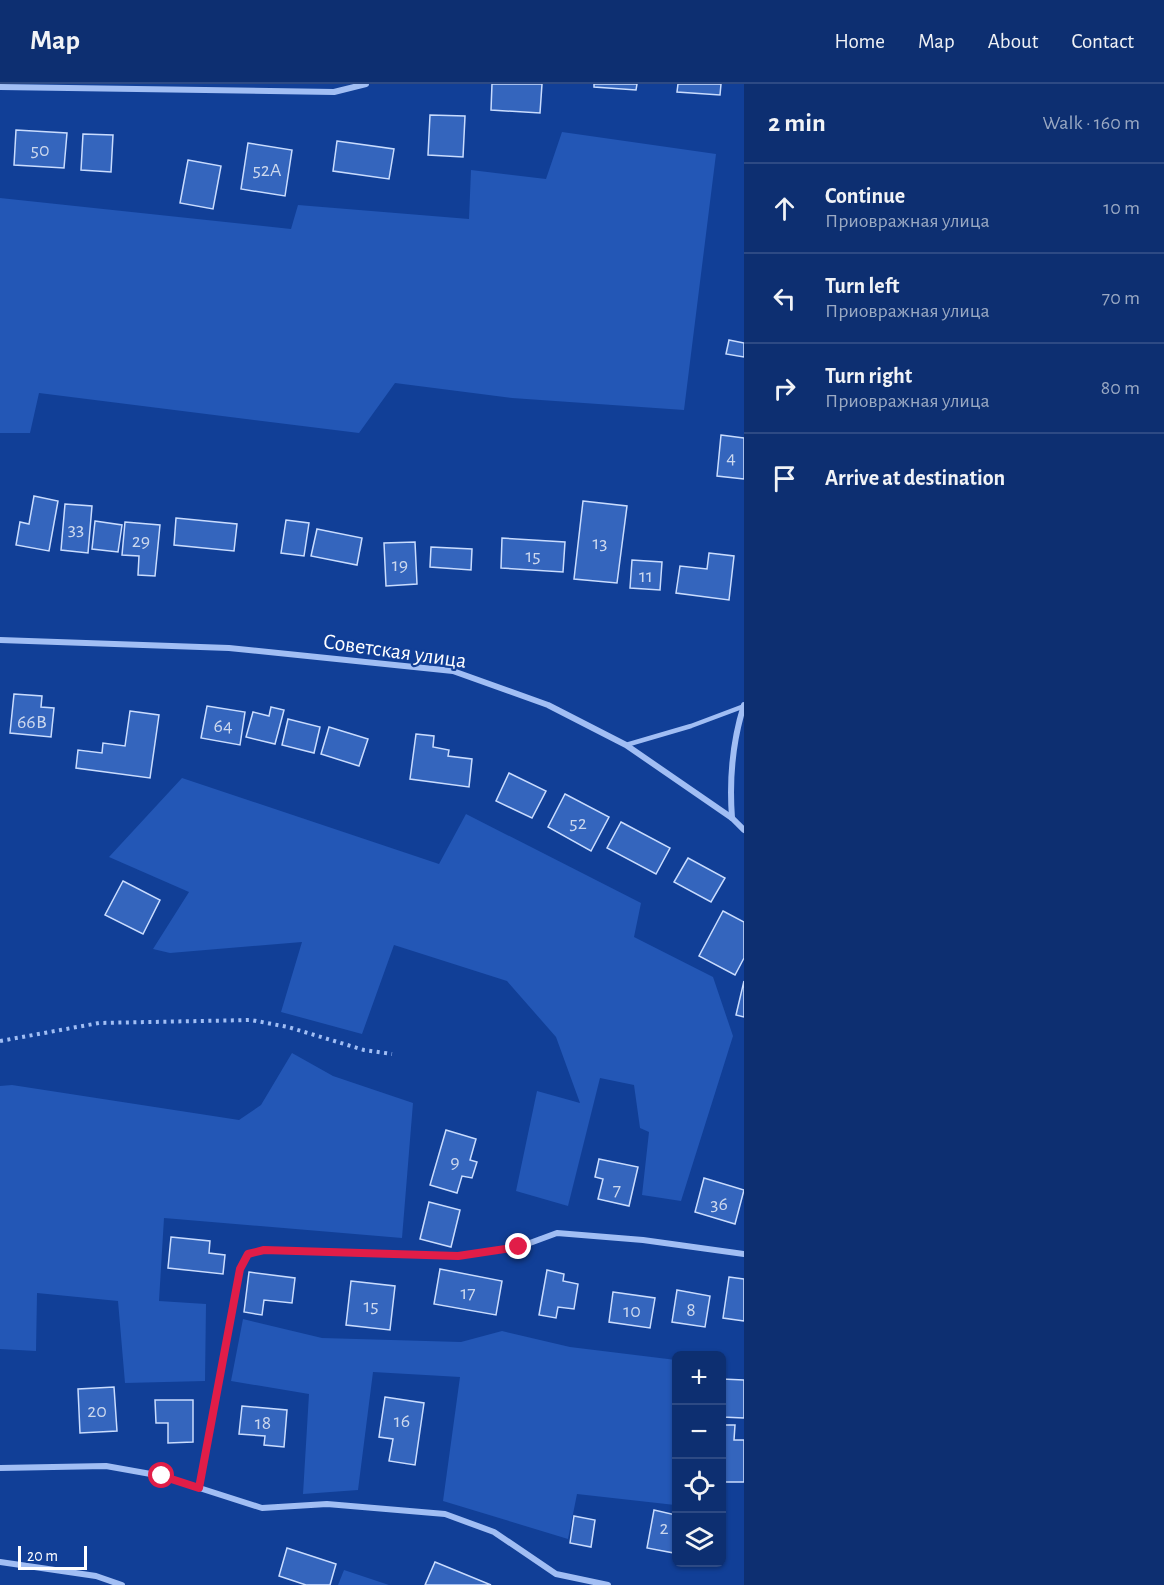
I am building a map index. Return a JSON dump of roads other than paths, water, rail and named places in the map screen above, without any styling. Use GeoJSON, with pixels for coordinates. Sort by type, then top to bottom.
{"type":"FeatureCollection","features":[{"type":"Feature","properties":{"kind":"street"},"geometry":{"type":"LineString","coordinates":[[0,87],[334,92],[366,84]]}},
{"type":"Feature","properties":{"kind":"street","name":"Советская улица"},"geometry":{"type":"LineString","coordinates":[[0,640],[230,648],[453,671],[548,705],[626,746],[732,818],[744,830]]}},
{"type":"Feature","properties":{"kind":"street"},"geometry":{"type":"LineString","coordinates":[[732,818],[729,778],[735,735],[744,705]]}},
{"type":"Feature","properties":{"kind":"street"},"geometry":{"type":"LineString","coordinates":[[199,1488],[240,1269],[248,1254],[264,1250],[458,1256],[519,1247],[557,1233],[643,1240],[744,1254]]}},
{"type":"Feature","properties":{"kind":"street"},"geometry":{"type":"LineString","coordinates":[[0,1468],[106,1466],[162,1476],[262,1508],[327,1504],[446,1514],[494,1532],[556,1574],[608,1585]]}},
{"type":"Feature","properties":{"kind":"street"},"geometry":{"type":"LineString","coordinates":[[0,1562],[96,1576],[122,1585]]}},
{"type":"Feature","properties":{"kind":"street"},"geometry":{"type":"LineString","coordinates":[[93,1585],[96,1576]]}},
{"type":"Feature","properties":{"kind":"lane"},"geometry":{"type":"LineString","coordinates":[[626,746],[691,726],[744,705]]}}]}
